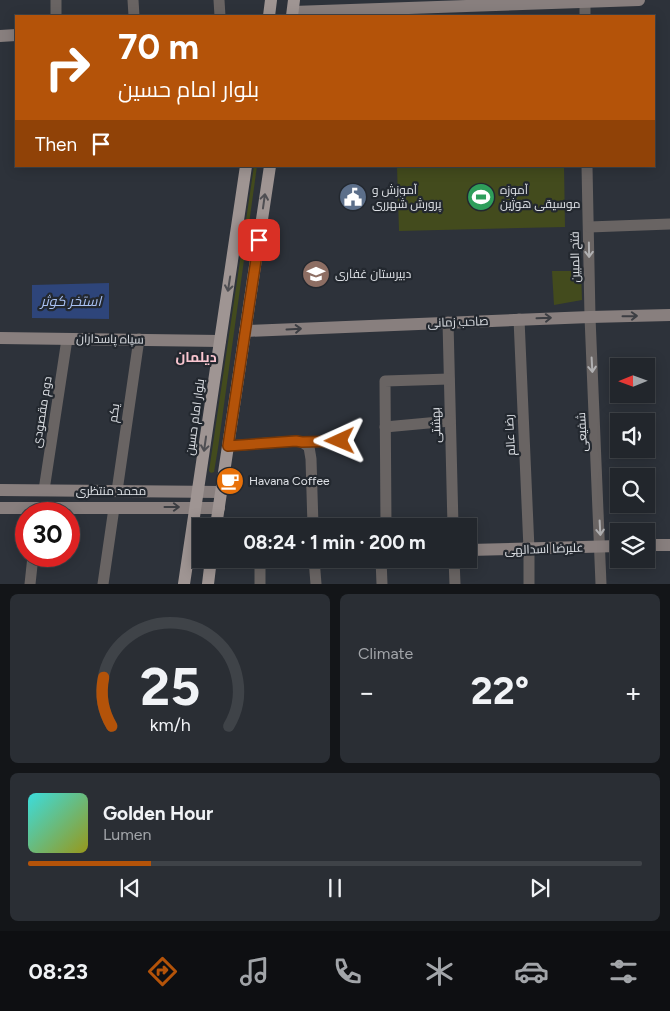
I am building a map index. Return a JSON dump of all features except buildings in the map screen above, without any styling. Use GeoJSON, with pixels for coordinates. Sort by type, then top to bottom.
{"type":"FeatureCollection","features":[{"type":"Feature","properties":{"kind":"main road"},"geometry":{"type":"LineString","coordinates":[[269,15],[271,0]]}},
{"type":"Feature","properties":{"kind":"main road","name":"بلوار امام حسین"},"geometry":{"type":"LineString","coordinates":[[184,584],[246,167]]}},
{"type":"Feature","properties":{"kind":"main road"},"geometry":{"type":"LineString","coordinates":[[217,518],[270,167]]}},
{"type":"Feature","properties":{"kind":"main road"},"geometry":{"type":"LineString","coordinates":[[208,584],[211,568]]}},
{"type":"Feature","properties":{"kind":"street"},"geometry":{"type":"LineString","coordinates":[[56,0],[56,15]]}},
{"type":"Feature","properties":{"kind":"street"},"geometry":{"type":"LineString","coordinates":[[134,0],[134,15]]}},
{"type":"Feature","properties":{"kind":"street"},"geometry":{"type":"LineString","coordinates":[[219,0],[220,15]]}},
{"type":"Feature","properties":{"kind":"street"},"geometry":{"type":"LineString","coordinates":[[293,9],[386,4],[639,0]]}},
{"type":"Feature","properties":{"kind":"street"},"geometry":{"type":"LineString","coordinates":[[585,2],[585,15]]}},
{"type":"Feature","properties":{"kind":"street"},"geometry":{"type":"LineString","coordinates":[[0,36],[15,35]]}},
{"type":"Feature","properties":{"kind":"street","name":"فتح المبین"},"geometry":{"type":"LineString","coordinates":[[588,167],[590,316]]}},
{"type":"Feature","properties":{"kind":"street"},"geometry":{"type":"LineString","coordinates":[[588,227],[670,224]]}},
{"type":"Feature","properties":{"kind":"street","name":"صاحب زمانی"},"geometry":{"type":"LineString","coordinates":[[245,331],[590,316],[670,315]]}},
{"type":"Feature","properties":{"kind":"street","name":"شفیعی"},"geometry":{"type":"LineString","coordinates":[[590,316],[601,584]]}},
{"type":"Feature","properties":{"kind":"street","name":"رضا عالم"},"geometry":{"type":"LineString","coordinates":[[519,319],[529,584]]}},
{"type":"Feature","properties":{"kind":"street","name":"بهشتی"},"geometry":{"type":"LineString","coordinates":[[448,322],[453,518]]}},
{"type":"Feature","properties":{"kind":"street","name":"سپاه پاسداران"},"geometry":{"type":"LineString","coordinates":[[0,338],[220,341]]}},
{"type":"Feature","properties":{"kind":"street","name":"دوم مقصودی"},"geometry":{"type":"LineString","coordinates":[[44,490],[67,338]]}},
{"type":"Feature","properties":{"kind":"street","name":"یکم"},"geometry":{"type":"LineString","coordinates":[[117,490],[138,339]]}},
{"type":"Feature","properties":{"kind":"street"},"geometry":{"type":"LineString","coordinates":[[386,518],[385,381],[449,379]]}},
{"type":"Feature","properties":{"kind":"street"},"geometry":{"type":"LineString","coordinates":[[385,427],[450,422]]}},
{"type":"Feature","properties":{"kind":"street"},"geometry":{"type":"LineString","coordinates":[[228,446],[296,441],[306,444],[340,441]]}},
{"type":"Feature","properties":{"kind":"street"},"geometry":{"type":"LineString","coordinates":[[306,444],[311,459],[313,518]]}},
{"type":"Feature","properties":{"kind":"street","name":"محمد منتظری"},"geometry":{"type":"LineString","coordinates":[[0,490],[221,492]]}},
{"type":"Feature","properties":{"kind":"street"},"geometry":{"type":"LineString","coordinates":[[152,508],[154,491]]}},
{"type":"Feature","properties":{"kind":"street","name":"محمد منتظری"},"geometry":{"type":"LineString","coordinates":[[0,508],[15,509]]}},
{"type":"Feature","properties":{"kind":"street"},"geometry":{"type":"LineString","coordinates":[[103,584],[114,508]]}},
{"type":"Feature","properties":{"kind":"street","name":"محمد منتظری"},"geometry":{"type":"LineString","coordinates":[[80,509],[219,508]]}},
{"type":"Feature","properties":{"kind":"street"},"geometry":{"type":"LineString","coordinates":[[655,546],[670,545]]}},
{"type":"Feature","properties":{"kind":"street","name":"علیرضا اسدالهی"},"geometry":{"type":"LineString","coordinates":[[477,550],[610,546]]}},
{"type":"Feature","properties":{"kind":"street"},"geometry":{"type":"LineString","coordinates":[[30,584],[32,567]]}},
{"type":"Feature","properties":{"kind":"street"},"geometry":{"type":"LineString","coordinates":[[260,568],[260,584]]}},
{"type":"Feature","properties":{"kind":"street"},"geometry":{"type":"LineString","coordinates":[[315,568],[316,584]]}},
{"type":"Feature","properties":{"kind":"street"},"geometry":{"type":"LineString","coordinates":[[381,568],[382,584]]}},
{"type":"Feature","properties":{"kind":"street"},"geometry":{"type":"LineString","coordinates":[[454,568],[455,584]]}},
{"type":"Feature","properties":{"kind":"green space"},"geometry":{"type":"Polygon","coordinates":[[[254,167],[257,167],[218,448],[214,472],[211,473],[209,471],[254,167]]]}},
{"type":"Feature","properties":{"kind":"green space","name":"آموزه موسیقی هوژین"},"geometry":{"type":"Polygon","coordinates":[[[397,167],[564,167],[565,227],[399,231],[397,167]]]}},
{"type":"Feature","properties":{"kind":"green space"},"geometry":{"type":"Polygon","coordinates":[[[552,271],[581,271],[582,300],[554,305],[552,271]]]}},
{"type":"Feature","properties":{"kind":"water","name":"استخر کوثر"},"geometry":{"type":"Polygon","coordinates":[[[109,283],[109,319],[32,318],[32,285],[109,283]]]}},
{"type":"Feature","properties":{"kind":"place","name":"آموزش و پرورش شهرری"},"geometry":{"type":"Point","coordinates":[353,197]}},
{"type":"Feature","properties":{"kind":"place","name":"آموزه موسیقی هوژین"},"geometry":{"type":"Point","coordinates":[481,197]}},
{"type":"Feature","properties":{"kind":"place","name":"دبیرستان غفاری"},"geometry":{"type":"Point","coordinates":[316,274]}},
{"type":"Feature","properties":{"kind":"place","name":"Havana Coffee"},"geometry":{"type":"Point","coordinates":[230,481]}},
{"type":"Feature","properties":{"kind":"district","name":"دیلمان"},"geometry":{"type":"Point","coordinates":[196,357]}},
{"type":"Feature","properties":{"kind":"route"},"geometry":{"type":"LineString","coordinates":[[259,240],[228,446],[296,441],[340,441]]}}]}
